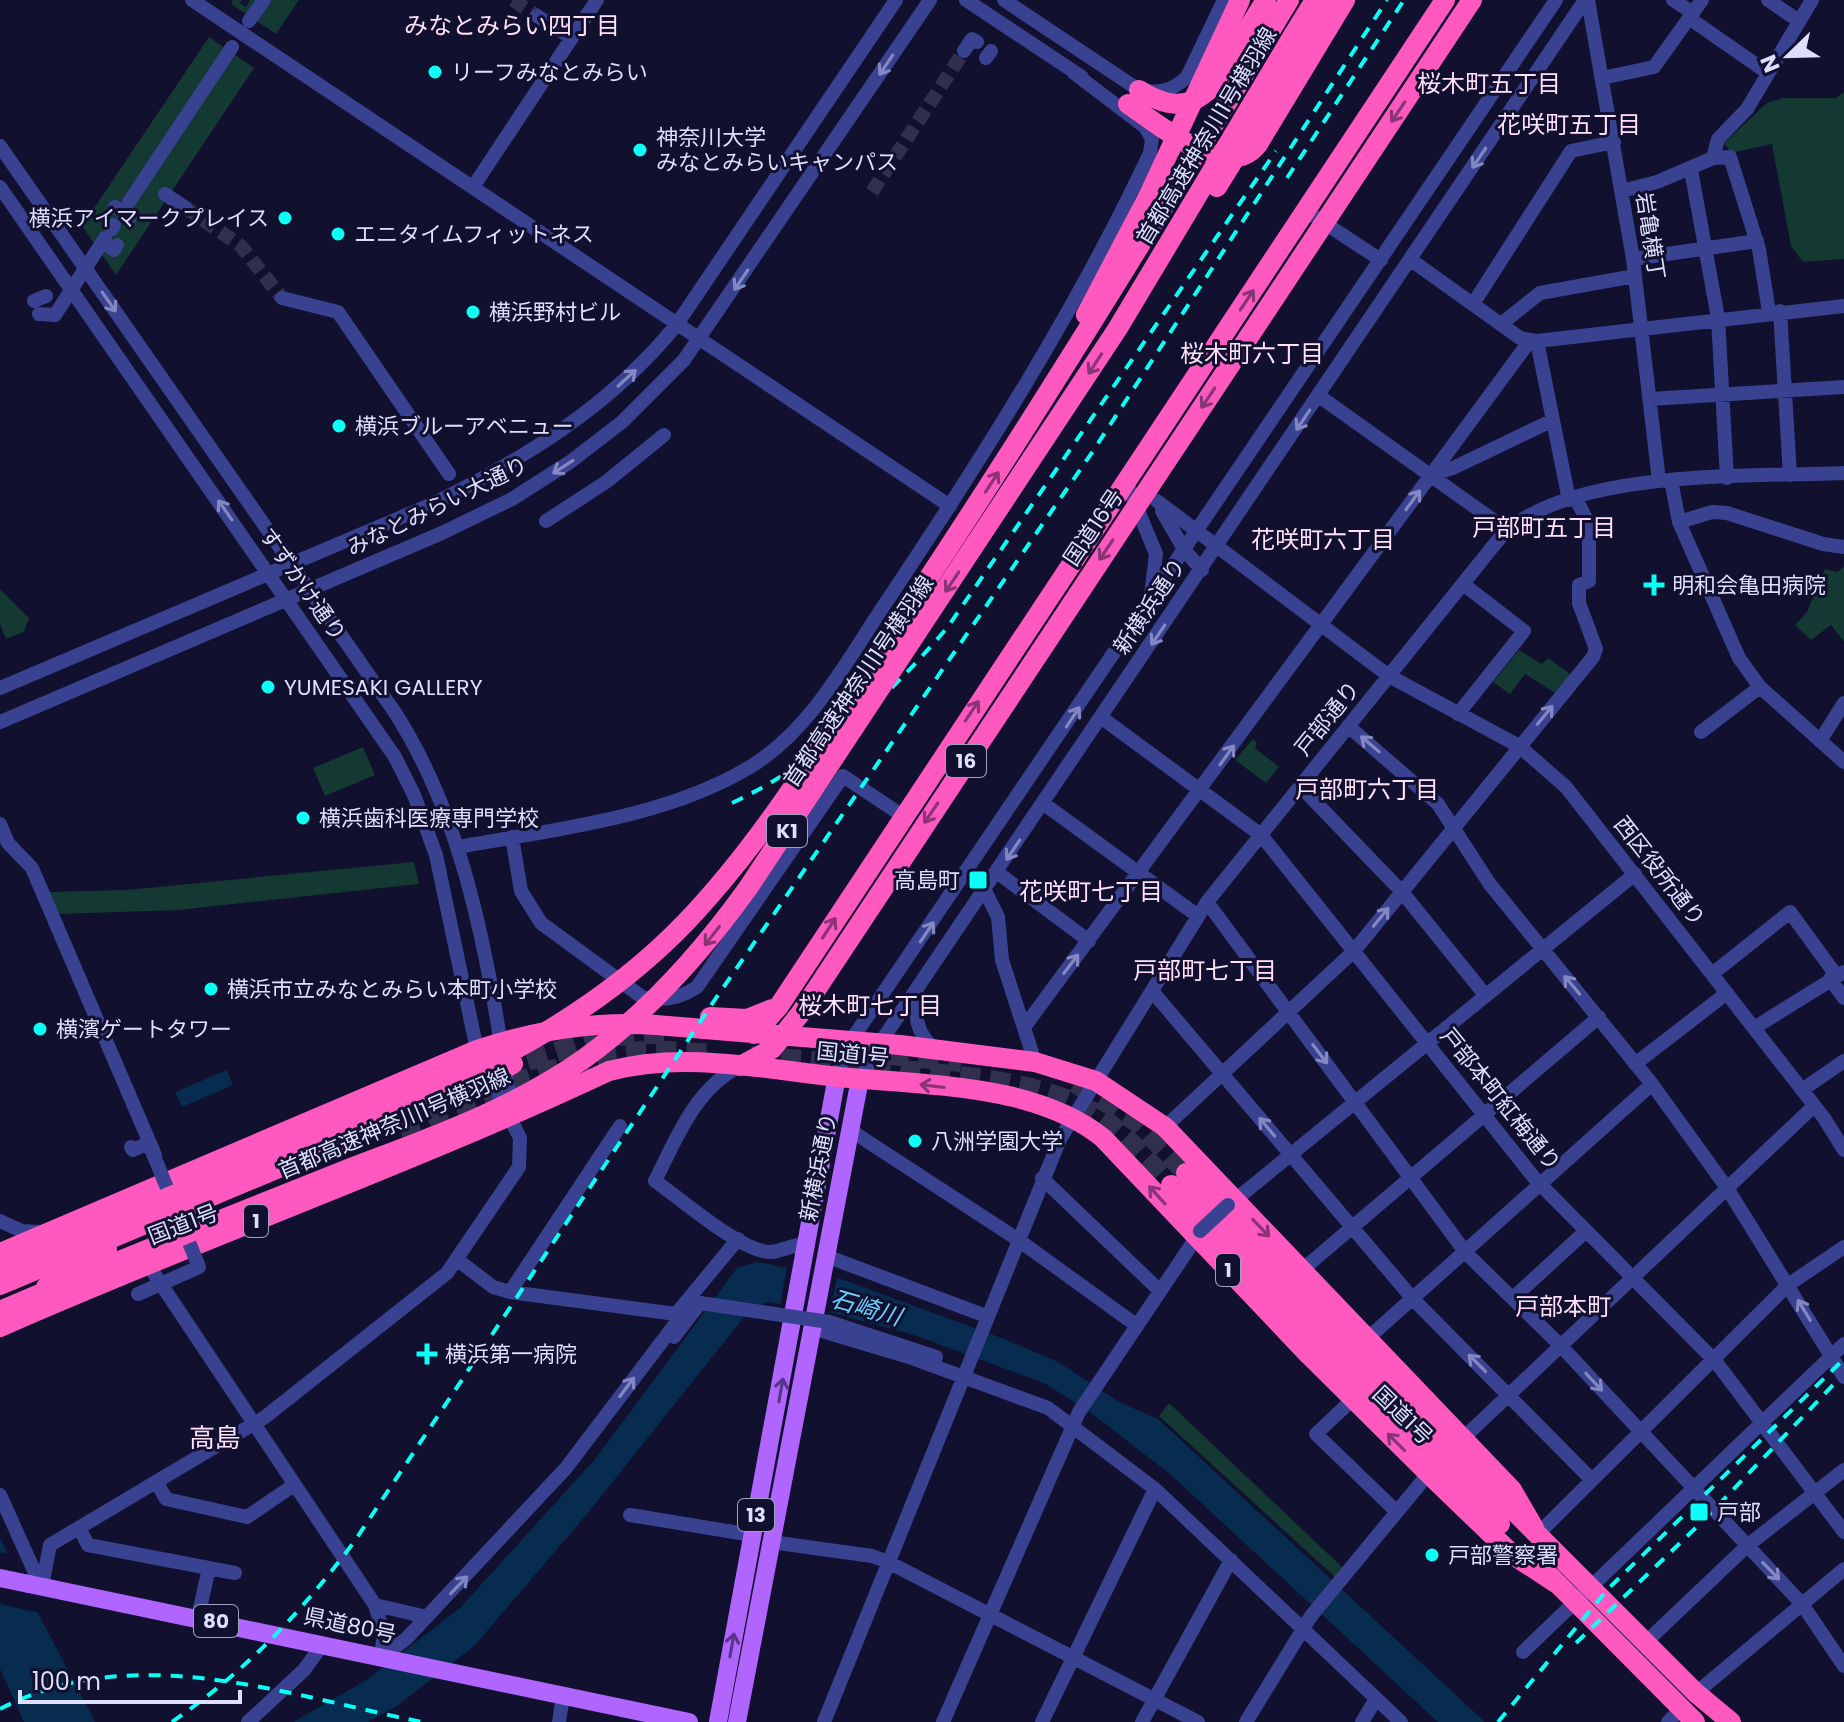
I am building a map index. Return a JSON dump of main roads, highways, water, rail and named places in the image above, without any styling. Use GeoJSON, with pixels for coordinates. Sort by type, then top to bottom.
{"type":"FeatureCollection","features":[{"type":"Feature","properties":{"kind":"highway"},"geometry":{"type":"LineString","coordinates":[[1029,425],[1147,199],[1240,0]]}},
{"type":"Feature","properties":{"kind":"highway"},"geometry":{"type":"LineString","coordinates":[[1266,0],[1210,89],[1200,98],[1168,105],[1134,97],[1211,154],[1233,160],[1244,158],[1258,144],[1345,0]]}},
{"type":"Feature","properties":{"kind":"highway","name":"首都高速神奈川1号横羽線"},"geometry":{"type":"LineString","coordinates":[[0,1269],[516,1049],[568,1018],[634,969],[686,922],[729,872],[799,773],[1029,425],[1099,316],[1289,0]]}},
{"type":"Feature","properties":{"kind":"highway","name":"首都高速神奈川1号横羽線"},"geometry":{"type":"LineString","coordinates":[[0,1311],[116,1261],[481,1116],[546,1083],[622,1029],[697,954],[748,888],[817,786],[1118,328],[1315,0]]}},
{"type":"Feature","properties":{"kind":"highway"},"geometry":{"type":"LineString","coordinates":[[1118,328],[1235,161],[1333,0]]}},
{"type":"Feature","properties":{"kind":"highway","name":"国道16号"},"geometry":{"type":"LineString","coordinates":[[754,1034],[786,994],[1445,0]]}},
{"type":"Feature","properties":{"kind":"highway","name":"国道16号"},"geometry":{"type":"LineString","coordinates":[[740,1066],[772,1049],[784,1037],[1148,497],[1472,0]]}},
{"type":"Feature","properties":{"kind":"highway"},"geometry":{"type":"LineString","coordinates":[[0,1285],[497,1074],[555,1040],[625,989],[688,928],[729,872]]}},
{"type":"Feature","properties":{"kind":"highway"},"geometry":{"type":"LineString","coordinates":[[620,1023],[658,1014],[747,1019],[765,1014],[786,994]]}},
{"type":"Feature","properties":{"kind":"highway","name":"国道1号"},"geometry":{"type":"LineString","coordinates":[[0,1255],[477,1050],[557,1028],[620,1023],[880,1043],[1035,1062],[1096,1081],[1165,1127],[1231,1203],[1302,1270],[1367,1339],[1513,1555],[1559,1585],[1681,1718]]}},
{"type":"Feature","properties":{"kind":"highway","name":"国道1号"},"geometry":{"type":"LineString","coordinates":[[0,1326],[147,1263],[512,1116],[609,1071],[664,1060],[740,1066],[1008,1096],[1072,1118],[1092,1130],[1124,1158],[1353,1399],[1446,1456]]}},
{"type":"Feature","properties":{"kind":"highway","name":"国道1号"},"geometry":{"type":"LineString","coordinates":[[0,1255],[90,1237],[395,1120],[106,1249],[39,1291],[0,1326]]}},
{"type":"Feature","properties":{"kind":"highway"},"geometry":{"type":"LineString","coordinates":[[0,1298],[150,1235],[299,1181],[367,1162]]}},
{"type":"Feature","properties":{"kind":"highway","name":"国道1号"},"geometry":{"type":"LineString","coordinates":[[1179,1179],[1446,1456],[1536,1530],[1696,1693],[1731,1722]]}},
{"type":"Feature","properties":{"kind":"main road","name":"新横浜通り"},"geometry":{"type":"LineString","coordinates":[[733,1722],[752,1535],[837,1076]]}},
{"type":"Feature","properties":{"kind":"main road","name":"新横浜通り"},"geometry":{"type":"LineString","coordinates":[[733,1722],[771,1542],[860,1079]]}},
{"type":"Feature","properties":{"kind":"main road","name":"県道80号"},"geometry":{"type":"LineString","coordinates":[[0,1578],[198,1617],[658,1719],[689,1722]]}},
{"type":"Feature","properties":{"kind":"water"},"geometry":{"type":"Polygon","coordinates":[[[227,1070],[233,1085],[182,1107],[175,1092],[227,1070]]]}},
{"type":"Feature","properties":{"kind":"water","name":"石崎川"},"geometry":{"type":"Polygon","coordinates":[[[758,1262],[841,1279],[1004,1339],[1058,1362],[1119,1402],[1158,1419],[1485,1722],[1438,1722],[1170,1474],[1091,1413],[1046,1384],[917,1336],[837,1314],[769,1302],[752,1307],[587,1514],[474,1646],[397,1706],[368,1722],[293,1722],[365,1681],[460,1608],[596,1458],[737,1268],[758,1262]]]}},
{"type":"Feature","properties":{"kind":"water"},"geometry":{"type":"Polygon","coordinates":[[[0,1538],[95,1722],[24,1722],[0,1669],[0,1538]]]}},
{"type":"Feature","properties":{"kind":"tunnel"},"geometry":{"type":"LineString","coordinates":[[513,0],[537,16]]}},
{"type":"Feature","properties":{"kind":"tunnel"},"geometry":{"type":"LineString","coordinates":[[872,192],[964,51]]}},
{"type":"Feature","properties":{"kind":"tunnel"},"geometry":{"type":"LineString","coordinates":[[186,208],[241,246],[282,298]]}},
{"type":"Feature","properties":{"kind":"tunnel"},"geometry":{"type":"LineString","coordinates":[[499,1070],[603,1037],[666,1033]]}},
{"type":"Feature","properties":{"kind":"tunnel"},"geometry":{"type":"LineString","coordinates":[[829,1049],[961,1062]]}},
{"type":"Feature","properties":{"kind":"tunnel"},"geometry":{"type":"LineString","coordinates":[[399,1128],[506,1086],[588,1060],[640,1051],[715,1054]]}},
{"type":"Feature","properties":{"kind":"tunnel"},"geometry":{"type":"LineString","coordinates":[[751,1056],[970,1077],[1037,1090],[1080,1105],[1106,1121],[1171,1185]]}},
{"type":"Feature","properties":{"kind":"tunnel"},"geometry":{"type":"LineString","coordinates":[[1075,1083],[1137,1122],[1186,1173]]}},
{"type":"Feature","properties":{"kind":"railway"},"geometry":{"type":"LineString","coordinates":[[172,1722],[224,1682],[270,1640],[313,1594],[354,1542],[714,1001],[1093,451],[1387,0]]}},
{"type":"Feature","properties":{"kind":"railway"},"geometry":{"type":"LineString","coordinates":[[1287,178],[1404,0]]}},
{"type":"Feature","properties":{"kind":"railway"},"geometry":{"type":"LineString","coordinates":[[732,803],[764,787],[822,749],[875,704],[947,628],[1276,151]]}},
{"type":"Feature","properties":{"kind":"railway"},"geometry":{"type":"LineString","coordinates":[[1498,1722],[1608,1589],[1844,1359]]}},
{"type":"Feature","properties":{"kind":"railway"},"geometry":{"type":"LineString","coordinates":[[1576,1643],[1705,1519],[1836,1382]]}},
{"type":"Feature","properties":{"kind":"railway"},"geometry":{"type":"LineString","coordinates":[[0,1709],[51,1688],[103,1678],[156,1675],[210,1679],[263,1688],[422,1722]]}},
{"type":"Feature","properties":{"kind":"place","name":"リーフみなとみらい"},"geometry":{"type":"Point","coordinates":[435,72]}},
{"type":"Feature","properties":{"kind":"place","name":"神奈川大学 みなとみらいキャンパス"},"geometry":{"type":"Point","coordinates":[640,150]}},
{"type":"Feature","properties":{"kind":"place","name":"横浜アイマークプレイス"},"geometry":{"type":"Point","coordinates":[285,218]}},
{"type":"Feature","properties":{"kind":"place","name":"エニタイムフィットネス"},"geometry":{"type":"Point","coordinates":[338,234]}},
{"type":"Feature","properties":{"kind":"place","name":"横浜野村ビル"},"geometry":{"type":"Point","coordinates":[473,312]}},
{"type":"Feature","properties":{"kind":"place","name":"横浜ブルーアベニュー"},"geometry":{"type":"Point","coordinates":[339,426]}},
{"type":"Feature","properties":{"kind":"place","name":"明和会亀田病院"},"geometry":{"type":"Point","coordinates":[1654,585]}},
{"type":"Feature","properties":{"kind":"place","name":"YUMESAKI GALLERY"},"geometry":{"type":"Point","coordinates":[268,687]}},
{"type":"Feature","properties":{"kind":"place","name":"横浜歯科医療専門学校"},"geometry":{"type":"Point","coordinates":[303,818]}},
{"type":"Feature","properties":{"kind":"place","name":"高島町"},"geometry":{"type":"Point","coordinates":[978,880]}},
{"type":"Feature","properties":{"kind":"place","name":"横浜市立みなとみらい本町小学校"},"geometry":{"type":"Point","coordinates":[211,989]}},
{"type":"Feature","properties":{"kind":"place","name":"横濱ゲートタワー"},"geometry":{"type":"Point","coordinates":[40,1029]}},
{"type":"Feature","properties":{"kind":"place","name":"八洲学園大学"},"geometry":{"type":"Point","coordinates":[915,1141]}},
{"type":"Feature","properties":{"kind":"place","name":"横浜第一病院"},"geometry":{"type":"Point","coordinates":[427,1354]}},
{"type":"Feature","properties":{"kind":"place","name":"戸部"},"geometry":{"type":"Point","coordinates":[1699,1512]}},
{"type":"Feature","properties":{"kind":"place","name":"戸部警察署"},"geometry":{"type":"Point","coordinates":[1432,1555]}},
{"type":"Feature","properties":{"kind":"district","name":"みなとみらい四丁目"},"geometry":{"type":"Point","coordinates":[512,26]}},
{"type":"Feature","properties":{"kind":"district","name":"桜木町五丁目"},"geometry":{"type":"Point","coordinates":[1489,84]}},
{"type":"Feature","properties":{"kind":"district","name":"花咲町五丁目"},"geometry":{"type":"Point","coordinates":[1569,125]}},
{"type":"Feature","properties":{"kind":"district","name":"桜木町六丁目"},"geometry":{"type":"Point","coordinates":[1252,354]}},
{"type":"Feature","properties":{"kind":"district","name":"戸部町五丁目"},"geometry":{"type":"Point","coordinates":[1544,528]}},
{"type":"Feature","properties":{"kind":"district","name":"花咲町六丁目"},"geometry":{"type":"Point","coordinates":[1323,540]}},
{"type":"Feature","properties":{"kind":"district","name":"戸部町六丁目"},"geometry":{"type":"Point","coordinates":[1367,790]}},
{"type":"Feature","properties":{"kind":"district","name":"花咲町七丁目"},"geometry":{"type":"Point","coordinates":[1091,892]}},
{"type":"Feature","properties":{"kind":"district","name":"戸部町七丁目"},"geometry":{"type":"Point","coordinates":[1205,971]}},
{"type":"Feature","properties":{"kind":"district","name":"桜木町七丁目"},"geometry":{"type":"Point","coordinates":[870,1006]}},
{"type":"Feature","properties":{"kind":"district","name":"戸部本町"},"geometry":{"type":"Point","coordinates":[1563,1307]}},
{"type":"Feature","properties":{"kind":"district","name":"高島"},"geometry":{"type":"Point","coordinates":[215,1438]}}]}
